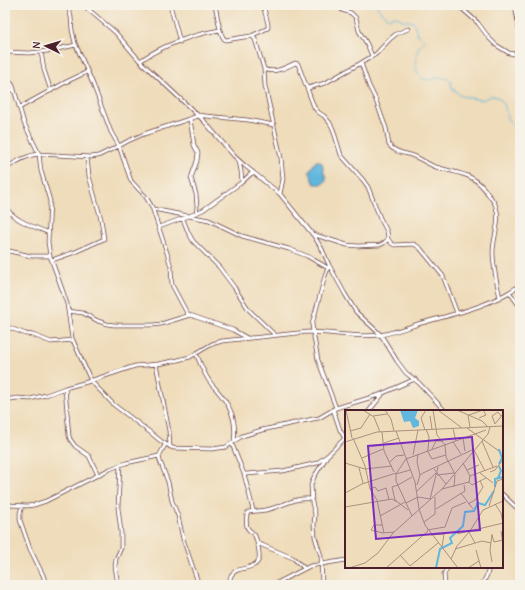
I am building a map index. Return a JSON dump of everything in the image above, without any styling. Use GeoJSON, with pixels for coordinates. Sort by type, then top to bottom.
{"type":"FeatureCollection","features":[{"type":"Feature","properties":{"kind":"street"},"geometry":{"type":"LineString","coordinates":[[68,5],[72,17],[72,30],[76,45],[93,84],[111,132],[119,146],[131,181],[146,197],[153,209],[168,253],[172,285],[183,306],[190,315],[233,330],[248,338]]}},
{"type":"Feature","properties":{"kind":"street"},"geometry":{"type":"LineString","coordinates":[[83,5],[115,32],[140,61],[197,116],[239,160],[280,194],[322,249],[328,267],[356,312],[381,335],[406,373],[426,389],[444,410]]}},
{"type":"Feature","properties":{"kind":"street"},"geometry":{"type":"LineString","coordinates":[[170,5],[180,42]]}},
{"type":"Feature","properties":{"kind":"street"},"geometry":{"type":"LineString","coordinates":[[214,5],[220,30],[223,38],[226,40],[251,36],[268,28],[263,5]]}},
{"type":"Feature","properties":{"kind":"street"},"geometry":{"type":"LineString","coordinates":[[339,5],[342,10],[351,13],[356,18],[358,31],[367,44],[372,56]]}},
{"type":"Feature","properties":{"kind":"street"},"geometry":{"type":"LineString","coordinates":[[458,5],[478,23],[496,45],[509,53],[520,55]]}},
{"type":"Feature","properties":{"kind":"street"},"geometry":{"type":"LineString","coordinates":[[516,5],[520,34]]}},
{"type":"Feature","properties":{"kind":"street"},"geometry":{"type":"LineString","coordinates":[[308,88],[325,83],[361,63],[372,56],[393,37],[408,29]]}},
{"type":"Feature","properties":{"kind":"street"},"geometry":{"type":"LineString","coordinates":[[140,61],[157,50],[195,36],[220,30]]}},
{"type":"Feature","properties":{"kind":"street"},"geometry":{"type":"LineString","coordinates":[[251,36],[255,39],[264,69],[265,86],[281,158],[283,184],[280,194]]}},
{"type":"Feature","properties":{"kind":"street"},"geometry":{"type":"LineString","coordinates":[[5,52],[41,52],[76,45]]}},
{"type":"Feature","properties":{"kind":"street"},"geometry":{"type":"LineString","coordinates":[[41,52],[44,70],[51,90]]}},
{"type":"Feature","properties":{"kind":"street"},"geometry":{"type":"LineString","coordinates":[[264,69],[268,71],[284,68],[297,63],[303,74],[314,107],[328,120],[333,129],[342,155],[368,187],[391,244],[414,244],[420,248],[443,276],[457,314]]}},
{"type":"Feature","properties":{"kind":"street"},"geometry":{"type":"LineString","coordinates":[[361,63],[386,128],[389,145],[391,148],[417,157],[434,166],[457,172],[472,178],[484,187],[492,199],[496,206],[497,213],[493,251],[496,282],[500,298]]}},
{"type":"Feature","properties":{"kind":"street"},"geometry":{"type":"LineString","coordinates":[[5,72],[14,90],[26,128],[39,154],[41,171],[50,201],[48,242],[51,258],[68,311],[69,324],[73,340],[91,381],[114,405],[165,445],[177,449],[212,449],[226,447],[232,444],[236,430],[231,410],[210,382],[196,353]]}},
{"type":"Feature","properties":{"kind":"street"},"geometry":{"type":"LineString","coordinates":[[20,108],[87,72]]}},
{"type":"Feature","properties":{"kind":"street"},"geometry":{"type":"LineString","coordinates":[[5,90],[14,90]]}},
{"type":"Feature","properties":{"kind":"street"},"geometry":{"type":"LineString","coordinates":[[5,198],[6,168],[31,155],[98,156],[144,134],[197,116],[248,120],[274,125]]}},
{"type":"Feature","properties":{"kind":"street"},"geometry":{"type":"LineString","coordinates":[[190,119],[194,145],[198,153],[191,178],[196,194],[196,213]]}},
{"type":"Feature","properties":{"kind":"street"},"geometry":{"type":"LineString","coordinates":[[5,250],[31,256],[51,258],[75,252],[104,239],[101,219],[89,176],[87,157]]}},
{"type":"Feature","properties":{"kind":"street"},"geometry":{"type":"LineString","coordinates":[[239,160],[242,182]]}},
{"type":"Feature","properties":{"kind":"street"},"geometry":{"type":"LineString","coordinates":[[159,227],[203,210],[242,182],[253,172]]}},
{"type":"Feature","properties":{"kind":"street"},"geometry":{"type":"LineString","coordinates":[[5,206],[15,217],[28,225],[48,233]]}},
{"type":"Feature","properties":{"kind":"street"},"geometry":{"type":"LineString","coordinates":[[153,209],[209,220],[242,236],[289,249],[328,267]]}},
{"type":"Feature","properties":{"kind":"street"},"geometry":{"type":"LineString","coordinates":[[184,218],[188,232],[193,241],[219,267],[249,310],[275,335]]}},
{"type":"Feature","properties":{"kind":"street"},"geometry":{"type":"LineString","coordinates":[[312,234],[347,245],[358,246],[380,245],[388,239]]}},
{"type":"Feature","properties":{"kind":"street"},"geometry":{"type":"LineString","coordinates":[[328,267],[312,324],[318,360],[335,408],[340,430],[345,438]]}},
{"type":"Feature","properties":{"kind":"street"},"geometry":{"type":"LineString","coordinates":[[5,400],[17,398],[30,399],[135,366],[178,360],[190,356],[212,344],[222,341],[313,332],[381,335],[457,314],[490,303],[510,293],[520,285]]}},
{"type":"Feature","properties":{"kind":"street"},"geometry":{"type":"LineString","coordinates":[[510,293],[520,307]]}},
{"type":"Feature","properties":{"kind":"street"},"geometry":{"type":"LineString","coordinates":[[68,311],[83,313],[98,321],[114,325],[161,324],[190,315]]}},
{"type":"Feature","properties":{"kind":"street"},"geometry":{"type":"LineString","coordinates":[[5,326],[51,342],[73,340]]}},
{"type":"Feature","properties":{"kind":"street"},"geometry":{"type":"LineString","coordinates":[[156,364],[162,402],[167,416],[170,447]]}},
{"type":"Feature","properties":{"kind":"street"},"geometry":{"type":"LineString","coordinates":[[234,440],[262,430],[313,420],[335,408],[383,393],[415,379]]}},
{"type":"Feature","properties":{"kind":"street"},"geometry":{"type":"LineString","coordinates":[[65,388],[70,439],[76,446],[89,456],[98,475]]}},
{"type":"Feature","properties":{"kind":"street"},"geometry":{"type":"LineString","coordinates":[[370,410],[383,393]]}},
{"type":"Feature","properties":{"kind":"street"},"geometry":{"type":"LineString","coordinates":[[244,474],[283,471],[317,463],[345,440]]}},
{"type":"Feature","properties":{"kind":"street"},"geometry":{"type":"LineString","coordinates":[[232,444],[244,474],[253,511]]}},
{"type":"Feature","properties":{"kind":"street"},"geometry":{"type":"LineString","coordinates":[[165,445],[159,456],[160,461],[168,482],[183,539],[199,585]]}},
{"type":"Feature","properties":{"kind":"street"},"geometry":{"type":"LineString","coordinates":[[322,585],[321,556],[315,537],[315,514],[312,499],[312,481],[328,455]]}},
{"type":"Feature","properties":{"kind":"street"},"geometry":{"type":"LineString","coordinates":[[5,502],[11,505],[22,506],[46,502],[110,469],[120,465],[159,456]]}},
{"type":"Feature","properties":{"kind":"street"},"geometry":{"type":"LineString","coordinates":[[118,585],[114,566],[121,548],[118,508],[120,465]]}},
{"type":"Feature","properties":{"kind":"street"},"geometry":{"type":"LineString","coordinates":[[503,495],[520,511]]}},
{"type":"Feature","properties":{"kind":"street"},"geometry":{"type":"LineString","coordinates":[[230,585],[230,578],[233,573],[252,566],[258,561],[259,555],[257,542],[254,534],[247,527],[246,514],[253,511],[271,509],[294,499],[312,499]]}},
{"type":"Feature","properties":{"kind":"street"},"geometry":{"type":"LineString","coordinates":[[22,506],[20,520],[46,585]]}},
{"type":"Feature","properties":{"kind":"street"},"geometry":{"type":"LineString","coordinates":[[257,542],[293,558],[304,568]]}},
{"type":"Feature","properties":{"kind":"street"},"geometry":{"type":"LineString","coordinates":[[273,585],[304,568],[321,563],[345,560]]}},
{"type":"Feature","properties":{"kind":"street"},"geometry":{"type":"LineString","coordinates":[[445,585],[444,574],[447,568]]}},
{"type":"Feature","properties":{"kind":"street"},"geometry":{"type":"LineString","coordinates":[[482,585],[489,568]]}},
{"type":"Feature","properties":{"kind":"water"},"geometry":{"type":"Polygon","coordinates":[[[316,161],[322,163],[326,177],[326,181],[322,184],[315,184],[309,171],[316,161]]]}},
{"type":"Feature","properties":{"kind":"waterway"},"geometry":{"type":"LineString","coordinates":[[376,5],[388,18],[395,16],[403,20],[413,22],[415,25],[417,34],[425,42],[421,44],[416,59],[417,72],[423,79],[428,80],[441,78],[451,80],[452,88],[461,96],[481,100],[492,96],[497,97],[502,101],[507,118],[520,136]]}}]}
